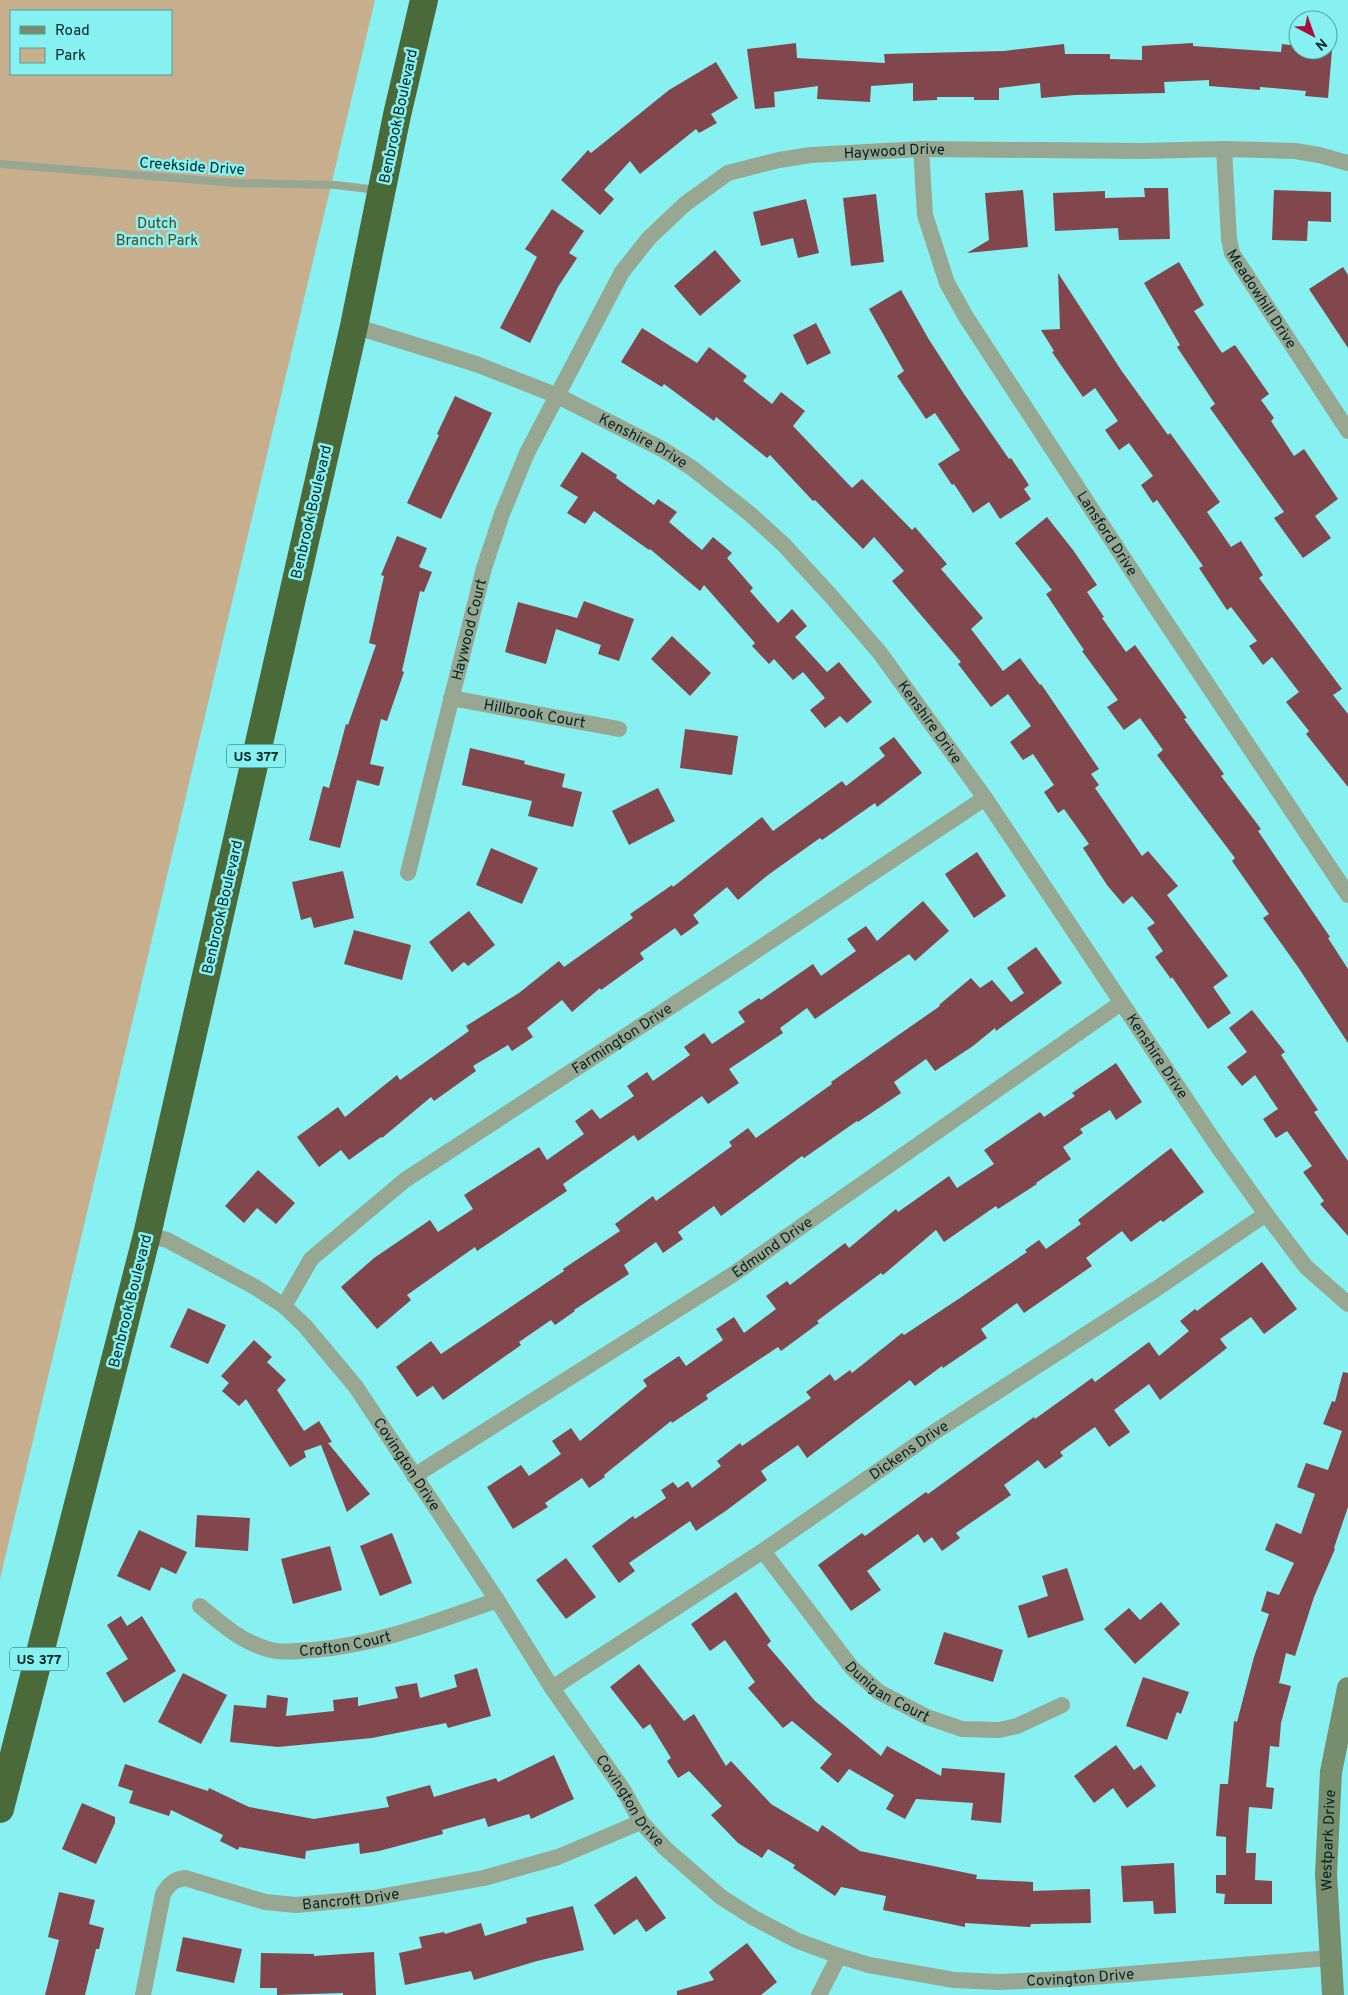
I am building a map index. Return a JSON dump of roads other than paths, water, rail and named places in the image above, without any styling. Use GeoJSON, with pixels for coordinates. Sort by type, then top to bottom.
{"type":"FeatureCollection","features":[{"type":"Feature","properties":{"kind":"highway","name":"Benbrook Boulevard"},"geometry":{"type":"LineString","coordinates":[[0,1809],[148,1234],[354,326],[424,0]]}},
{"type":"Feature","properties":{"kind":"street","name":"Haywood Drive"},"geometry":{"type":"LineString","coordinates":[[558,396],[622,272],[649,238],[685,204],[728,174],[779,160],[810,155],[921,149],[1140,151],[1224,149],[1295,151],[1348,163]]}},
{"type":"Feature","properties":{"kind":"street","name":"Lansford Drive"},"geometry":{"type":"LineString","coordinates":[[921,149],[926,215],[947,283],[972,325],[1151,600],[1348,895]]}},
{"type":"Feature","properties":{"kind":"street","name":"Meadowhill Drive"},"geometry":{"type":"LineString","coordinates":[[1224,149],[1228,239],[1232,253],[1348,431]]}},
{"type":"Feature","properties":{"kind":"street","name":"Kenshire Drive"},"geometry":{"type":"LineString","coordinates":[[354,326],[476,364],[558,396],[662,448],[692,468],[750,514],[777,539],[830,595],[880,653],[984,798],[1214,1141],[1266,1214],[1306,1267],[1348,1304]]}},
{"type":"Feature","properties":{"kind":"street","name":"Haywood Court"},"geometry":{"type":"LineString","coordinates":[[408,873],[484,568],[502,514],[527,453],[558,396]]}},
{"type":"Feature","properties":{"kind":"street","name":"Hillbrook Court"},"geometry":{"type":"LineString","coordinates":[[451,698],[619,729]]}},
{"type":"Feature","properties":{"kind":"street","name":"Farmington Drive"},"geometry":{"type":"LineString","coordinates":[[284,1306],[311,1259],[405,1180],[731,968],[984,798]]}},
{"type":"Feature","properties":{"kind":"street","name":"Edmund Drive"},"geometry":{"type":"LineString","coordinates":[[414,1476],[732,1275],[1121,1003]]}},
{"type":"Feature","properties":{"kind":"street","name":"Dickens Drive"},"geometry":{"type":"LineString","coordinates":[[552,1688],[762,1551],[933,1433],[1156,1290],[1266,1214]]}},
{"type":"Feature","properties":{"kind":"street","name":"Covington Drive"},"geometry":{"type":"LineString","coordinates":[[148,1234],[167,1240],[255,1287],[284,1306],[305,1326],[356,1388],[497,1600],[552,1688],[624,1791],[641,1822],[666,1849],[721,1897],[754,1918],[798,1941],[839,1956],[869,1965],[954,1980],[1068,1987],[1330,1958]]}},
{"type":"Feature","properties":{"kind":"street","name":"Dunigan Court"},"geometry":{"type":"LineString","coordinates":[[762,1551],[852,1668],[879,1692],[927,1717],[962,1729],[999,1730],[1017,1726],[1062,1705]]}},
{"type":"Feature","properties":{"kind":"street","name":"Crofton Court"},"geometry":{"type":"LineString","coordinates":[[200,1606],[229,1630],[250,1642],[271,1650],[289,1652],[364,1643],[497,1600]]}},
{"type":"Feature","properties":{"kind":"street","name":"Westpark Drive"},"geometry":{"type":"LineString","coordinates":[[1333,1995],[1326,1874],[1331,1772],[1348,1688]]}},
{"type":"Feature","properties":{"kind":"street","name":"Bancroft Drive"},"geometry":{"type":"LineString","coordinates":[[143,1995],[163,1894],[175,1879],[184,1878],[265,1902],[296,1905],[373,1898],[484,1878],[558,1857],[641,1822]]}},
{"type":"Feature","properties":{"kind":"street"},"geometry":{"type":"LineString","coordinates":[[819,1995],[839,1956]]}},
{"type":"Feature","properties":{"kind":"lane","name":"Creekside Drive"},"geometry":{"type":"LineString","coordinates":[[0,164],[236,183],[336,184],[382,191]]}},
{"type":"Feature","properties":{"kind":"park label","name":"Dutch Branch Park"},"geometry":{"type":"Point","coordinates":[157,232]}}]}
